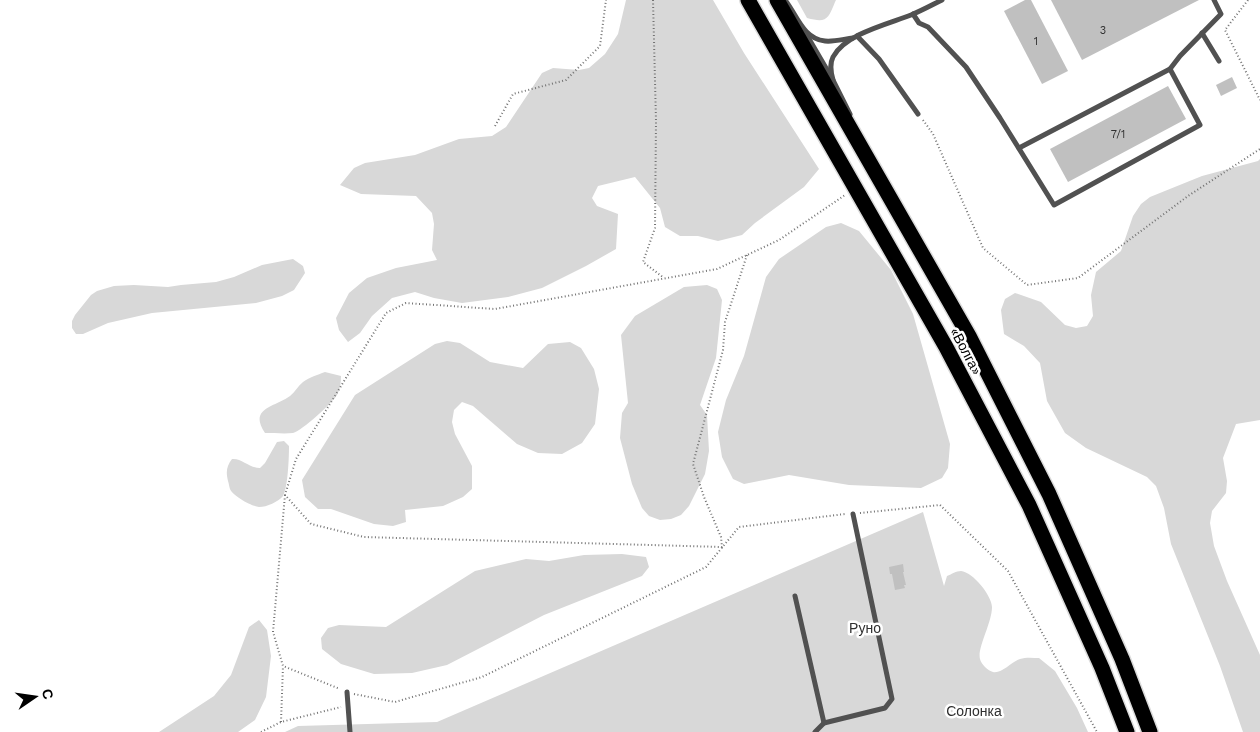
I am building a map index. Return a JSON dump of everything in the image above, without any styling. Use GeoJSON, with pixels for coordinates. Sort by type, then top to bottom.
{"type":"FeatureCollection","features":[{"type":"Feature","properties":{"kind":"highway","name":"«Волга»"},"geometry":{"type":"LineString","coordinates":[[748,0],[946,347],[1029,505],[1102,668],[1127,732]]}},
{"type":"Feature","properties":{"kind":"highway","name":"«Волга»"},"geometry":{"type":"LineString","coordinates":[[777,0],[968,336],[1049,494],[1122,659],[1150,732]]}},
{"type":"Feature","properties":{"kind":"lane"},"geometry":{"type":"LineString","coordinates":[[785,0],[848,109],[856,139]]}},
{"type":"Feature","properties":{"kind":"lane"},"geometry":{"type":"LineString","coordinates":[[805,32],[815,39],[826,41],[855,37],[913,14],[942,0]]}},
{"type":"Feature","properties":{"kind":"lane"},"geometry":{"type":"LineString","coordinates":[[1019,148],[1170,69],[1180,56],[1221,14],[1214,0]]}},
{"type":"Feature","properties":{"kind":"lane"},"geometry":{"type":"LineString","coordinates":[[913,14],[919,23],[928,27],[966,67],[1054,205],[1200,125],[1170,69]]}},
{"type":"Feature","properties":{"kind":"lane"},"geometry":{"type":"LineString","coordinates":[[1202,33],[1219,61]]}},
{"type":"Feature","properties":{"kind":"lane"},"geometry":{"type":"LineString","coordinates":[[832,80],[830,68],[833,58],[840,48],[855,37]]}},
{"type":"Feature","properties":{"kind":"lane"},"geometry":{"type":"LineString","coordinates":[[855,37],[879,59],[918,114]]}},
{"type":"Feature","properties":{"kind":"lane"},"geometry":{"type":"LineString","coordinates":[[815,732],[824,723],[885,708],[892,699],[853,514]]}},
{"type":"Feature","properties":{"kind":"lane"},"geometry":{"type":"LineString","coordinates":[[794,596],[824,723]]}},
{"type":"Feature","properties":{"kind":"lane"},"geometry":{"type":"LineString","coordinates":[[347,692],[350,732]]}},
{"type":"Feature","properties":{"kind":"path"},"geometry":{"type":"LineString","coordinates":[[495,126],[513,94],[566,80],[600,46],[606,0]]}},
{"type":"Feature","properties":{"kind":"path"},"geometry":{"type":"LineString","coordinates":[[653,0],[656,121],[655,228],[643,262],[664,278]]}},
{"type":"Feature","properties":{"kind":"path"},"geometry":{"type":"LineString","coordinates":[[1248,0],[1225,30],[1260,100]]}},
{"type":"Feature","properties":{"kind":"path"},"geometry":{"type":"LineString","coordinates":[[918,114],[933,134],[983,248],[1027,285],[1078,278],[1188,196],[1260,149]]}},
{"type":"Feature","properties":{"kind":"path"},"geometry":{"type":"LineString","coordinates":[[282,722],[283,666],[273,632],[285,495],[296,459],[386,313],[406,303],[494,309],[717,269],[779,240],[855,188]]}},
{"type":"Feature","properties":{"kind":"path"},"geometry":{"type":"LineString","coordinates":[[722,547],[693,464],[723,350],[724,322],[747,255]]}},
{"type":"Feature","properties":{"kind":"path"},"geometry":{"type":"LineString","coordinates":[[285,495],[311,524],[364,537],[722,547]]}},
{"type":"Feature","properties":{"kind":"path"},"geometry":{"type":"LineString","coordinates":[[283,666],[347,692],[395,702],[482,677],[706,567],[739,527],[940,505],[1008,571],[1097,732]]}},
{"type":"Feature","properties":{"kind":"path"},"geometry":{"type":"LineString","coordinates":[[261,732],[282,722],[348,705]]}},
{"type":"Feature","properties":{"kind":"green space"},"geometry":{"type":"Polygon","coordinates":[[[626,0],[713,0],[744,53],[819,169],[804,187],[755,223],[742,235],[718,241],[698,236],[680,236],[665,227],[660,208],[635,177],[598,186],[592,198],[597,206],[618,214],[616,249],[542,288],[508,297],[462,303],[434,298],[415,292],[392,298],[372,316],[360,333],[348,342],[339,330],[336,318],[349,293],[367,278],[396,268],[437,260],[432,250],[434,224],[432,213],[416,196],[361,194],[340,185],[354,168],[365,163],[415,155],[459,139],[492,136],[506,127],[542,73],[553,68],[579,70],[589,68],[605,54],[618,34],[626,0]]]}},
{"type":"Feature","properties":{"kind":"green space"},"geometry":{"type":"Polygon","coordinates":[[[797,0],[836,0],[826,19],[818,20],[807,18],[797,0]]]}},
{"type":"Feature","properties":{"kind":"green space"},"geometry":{"type":"Polygon","coordinates":[[[1260,159],[1260,420],[1236,424],[1223,458],[1227,481],[1226,493],[1212,511],[1210,523],[1214,546],[1227,581],[1260,655],[1260,732],[1243,732],[1220,666],[1171,544],[1164,508],[1156,486],[1147,477],[1086,448],[1065,433],[1047,401],[1040,363],[1024,346],[1004,334],[1001,310],[1005,299],[1015,293],[1041,302],[1065,325],[1076,328],[1087,326],[1093,316],[1091,295],[1096,272],[1121,251],[1133,216],[1141,204],[1150,197],[1202,176],[1260,159]]]}},
{"type":"Feature","properties":{"kind":"green space"},"geometry":{"type":"Polygon","coordinates":[[[841,223],[859,231],[891,270],[913,314],[950,444],[948,468],[942,478],[921,488],[849,485],[789,475],[744,484],[733,479],[722,457],[718,432],[726,400],[744,356],[766,277],[779,259],[826,227],[841,223]]]}},
{"type":"Feature","properties":{"kind":"green space"},"geometry":{"type":"Polygon","coordinates":[[[293,259],[303,266],[305,273],[294,290],[282,296],[256,303],[152,313],[108,323],[83,334],[76,334],[72,328],[72,321],[75,315],[91,295],[97,291],[114,286],[168,287],[216,282],[234,277],[262,265],[293,259]]]}},
{"type":"Feature","properties":{"kind":"green space"},"geometry":{"type":"Polygon","coordinates":[[[707,285],[717,289],[722,300],[716,358],[700,405],[707,415],[709,451],[705,474],[689,506],[681,515],[671,519],[660,520],[649,516],[642,508],[632,484],[620,438],[622,413],[628,403],[621,335],[635,316],[684,287],[707,285]]]}},
{"type":"Feature","properties":{"kind":"green space"},"geometry":{"type":"Polygon","coordinates":[[[447,341],[460,343],[490,362],[523,368],[548,344],[570,342],[581,348],[594,369],[599,389],[595,424],[582,443],[562,454],[538,453],[517,444],[473,406],[462,402],[454,410],[452,422],[455,434],[472,466],[472,489],[463,497],[443,506],[405,510],[406,522],[393,526],[374,524],[331,509],[318,509],[305,497],[302,480],[355,395],[435,344],[447,341]]]}},
{"type":"Feature","properties":{"kind":"green space"},"geometry":{"type":"Polygon","coordinates":[[[325,372],[341,376],[338,393],[329,404],[298,431],[293,433],[265,433],[261,425],[261,413],[290,396],[306,380],[325,372]]]}},
{"type":"Feature","properties":{"kind":"green space"},"geometry":{"type":"Polygon","coordinates":[[[284,441],[289,446],[289,451],[287,479],[283,496],[272,504],[259,507],[238,498],[230,489],[227,475],[232,459],[260,468],[277,442],[284,441]]]}},
{"type":"Feature","properties":{"kind":"green space","name":"Руно"},"geometry":{"type":"Polygon","coordinates":[[[923,512],[944,586],[947,576],[959,571],[966,572],[981,585],[991,602],[990,620],[980,654],[983,665],[987,669],[996,672],[1020,659],[1039,658],[1055,671],[1077,708],[1088,732],[285,732],[298,726],[437,722],[923,512]]]}},
{"type":"Feature","properties":{"kind":"green space"},"geometry":{"type":"Polygon","coordinates":[[[622,554],[646,557],[649,567],[642,576],[544,615],[447,665],[412,673],[374,674],[341,664],[322,649],[321,638],[328,628],[339,625],[386,627],[475,571],[526,559],[549,561],[584,555],[622,554]]]}},
{"type":"Feature","properties":{"kind":"green space"},"geometry":{"type":"Polygon","coordinates":[[[259,620],[267,630],[271,656],[266,697],[255,720],[238,732],[159,732],[214,696],[231,675],[249,627],[259,620]]]}},
{"type":"Feature","properties":{"kind":"building"},"geometry":{"type":"Polygon","coordinates":[[[1025,0],[1031,0],[1068,71],[1042,84],[1004,11],[1025,0]]]}},
{"type":"Feature","properties":{"kind":"building"},"geometry":{"type":"Polygon","coordinates":[[[1051,0],[1199,0],[1082,60],[1051,0]]]}},
{"type":"Feature","properties":{"kind":"building"},"geometry":{"type":"Polygon","coordinates":[[[1232,77],[1237,88],[1221,96],[1216,85],[1232,77]]]}},
{"type":"Feature","properties":{"kind":"building"},"geometry":{"type":"Polygon","coordinates":[[[1168,86],[1186,119],[1068,182],[1050,149],[1168,86]]]}},
{"type":"Feature","properties":{"kind":"building"},"geometry":{"type":"Polygon","coordinates":[[[903,564],[906,585],[904,585],[905,588],[895,590],[889,567],[903,564]]]}},
{"type":"Feature","properties":{"kind":"park label","name":"Солонка"},"geometry":{"type":"Point","coordinates":[974,711]}}]}
